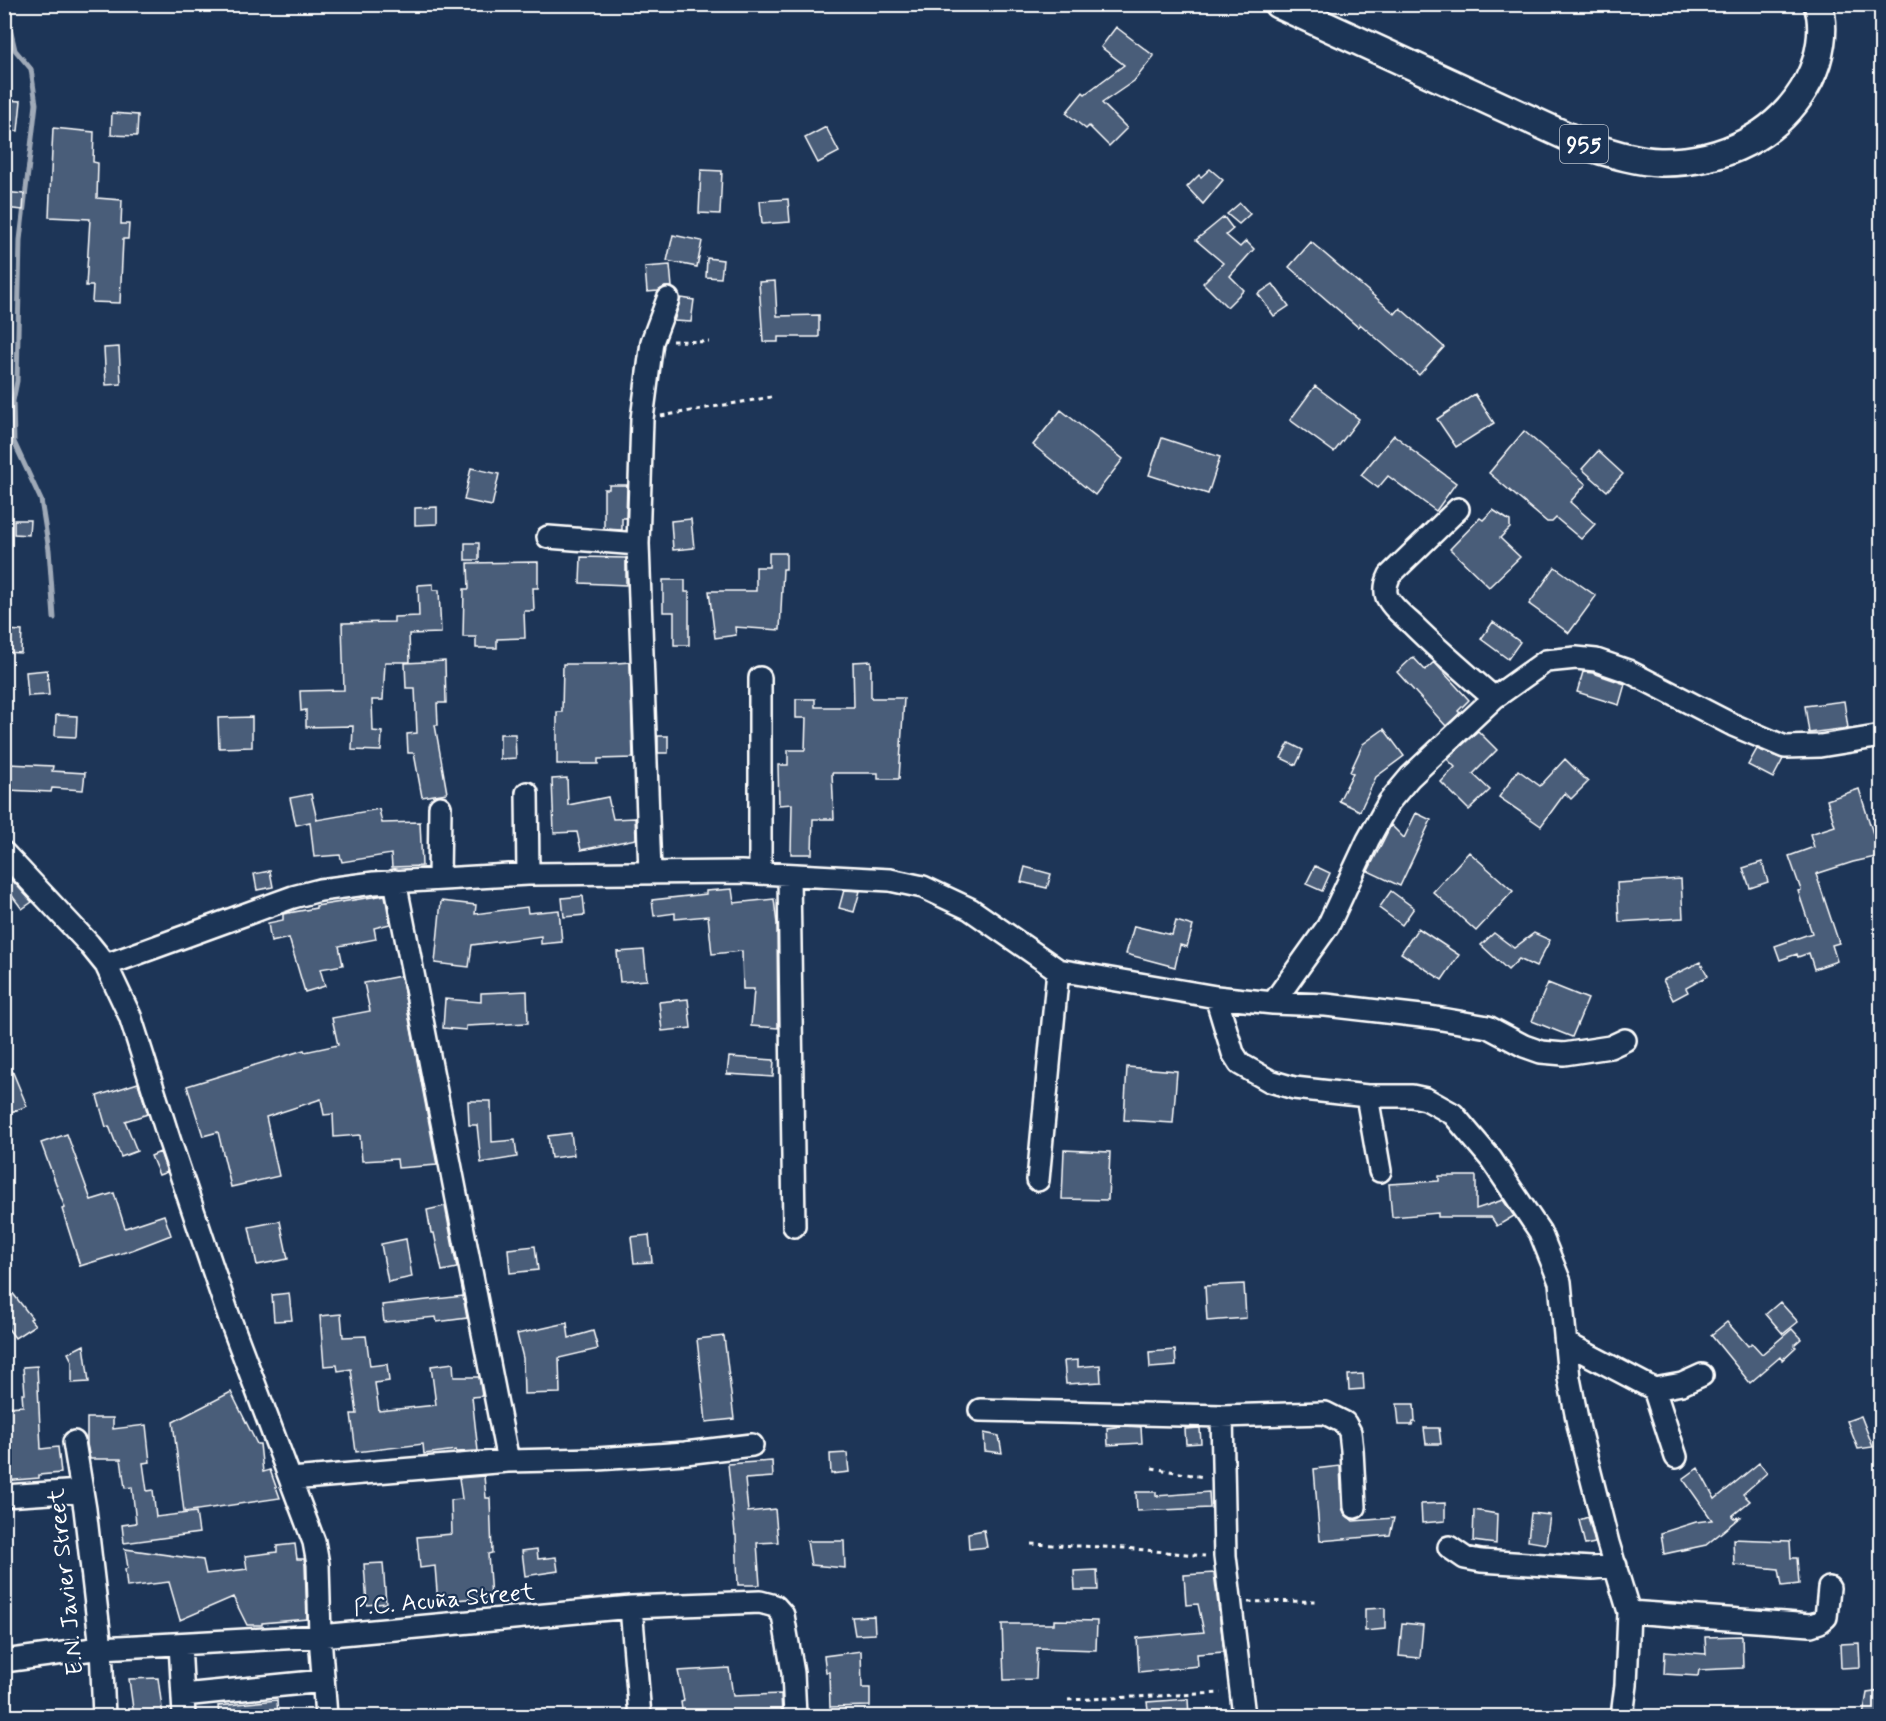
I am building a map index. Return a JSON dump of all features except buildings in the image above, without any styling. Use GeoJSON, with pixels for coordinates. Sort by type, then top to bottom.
{"type":"FeatureCollection","features":[{"type":"Feature","properties":{"kind":"main road","name":"955"},"geometry":{"type":"LineString","coordinates":[[1278,4],[1588,146],[1625,157],[1658,162],[1708,158],[1734,150],[1769,129],[1785,115],[1800,97],[1816,66],[1821,38],[1821,13],[1818,4]]}},
{"type":"Feature","properties":{"kind":"street"},"geometry":{"type":"LineString","coordinates":[[650,872],[638,544],[642,419],[652,342],[668,299]]}},
{"type":"Feature","properties":{"kind":"street"},"geometry":{"type":"LineString","coordinates":[[1458,509],[1390,575],[1386,590],[1387,596],[1394,607],[1434,647],[1494,698]]}},
{"type":"Feature","properties":{"kind":"street"},"geometry":{"type":"LineString","coordinates":[[548,537],[638,544]]}},
{"type":"Feature","properties":{"kind":"street"},"geometry":{"type":"LineString","coordinates":[[1273,1003],[1328,926],[1368,840],[1389,802],[1410,777],[1494,698],[1546,661],[1576,658],[1596,660],[1628,671],[1733,724],[1785,747],[1820,746],[1881,736]]}},
{"type":"Feature","properties":{"kind":"street"},"geometry":{"type":"LineString","coordinates":[[760,678],[760,873]]}},
{"type":"Feature","properties":{"kind":"street"},"geometry":{"type":"LineString","coordinates":[[527,793],[528,873]]}},
{"type":"Feature","properties":{"kind":"street"},"geometry":{"type":"LineString","coordinates":[[439,879],[440,807]]}},
{"type":"Feature","properties":{"kind":"street"},"geometry":{"type":"LineString","coordinates":[[4,853],[106,965],[130,1016],[228,1314],[314,1542],[318,1564],[326,1716]]}},
{"type":"Feature","properties":{"kind":"street"},"geometry":{"type":"LineString","coordinates":[[106,965],[293,897],[320,890],[395,881],[528,873],[789,874],[890,880],[923,887],[970,909],[1058,970],[1216,997],[1273,1003],[1326,1005],[1431,1017],[1488,1027],[1524,1046],[1541,1052],[1564,1054],[1610,1047],[1625,1040]]}},
{"type":"Feature","properties":{"kind":"street"},"geometry":{"type":"LineString","coordinates":[[789,874],[794,1226]]}},
{"type":"Feature","properties":{"kind":"street"},"geometry":{"type":"LineString","coordinates":[[395,881],[508,1461]]}},
{"type":"Feature","properties":{"kind":"street"},"geometry":{"type":"LineString","coordinates":[[1038,1180],[1058,970]]}},
{"type":"Feature","properties":{"kind":"street"},"geometry":{"type":"LineString","coordinates":[[1216,997],[1233,1053],[1240,1064],[1270,1081],[1294,1088],[1366,1096],[1412,1096],[1426,1099],[1453,1114],[1491,1159],[1540,1232],[1560,1282],[1569,1378],[1579,1429],[1608,1543],[1629,1612],[1626,1685],[1622,1716]]}},
{"type":"Feature","properties":{"kind":"street"},"geometry":{"type":"LineString","coordinates":[[1366,1096],[1380,1171]]}},
{"type":"Feature","properties":{"kind":"street"},"geometry":{"type":"LineString","coordinates":[[1566,1343],[1654,1389],[1682,1384],[1702,1375]]}},
{"type":"Feature","properties":{"kind":"street"},"geometry":{"type":"LineString","coordinates":[[1654,1389],[1676,1456]]}},
{"type":"Feature","properties":{"kind":"street"},"geometry":{"type":"LineString","coordinates":[[980,1410],[1222,1416],[1325,1413],[1345,1423],[1350,1432],[1355,1507]]}},
{"type":"Feature","properties":{"kind":"street"},"geometry":{"type":"LineString","coordinates":[[1222,1416],[1225,1556],[1244,1716]]}},
{"type":"Feature","properties":{"kind":"street","name":"E.N. Javier Street"},"geometry":{"type":"LineString","coordinates":[[74,1442],[101,1648],[104,1716]]}},
{"type":"Feature","properties":{"kind":"street"},"geometry":{"type":"LineString","coordinates":[[291,1479],[508,1461],[597,1459],[686,1453],[752,1445]]}},
{"type":"Feature","properties":{"kind":"street"},"geometry":{"type":"LineString","coordinates":[[4,1496],[81,1491]]}},
{"type":"Feature","properties":{"kind":"street"},"geometry":{"type":"LineString","coordinates":[[1449,1547],[1454,1553],[1465,1558],[1481,1561],[1592,1568],[1616,1566]]}},
{"type":"Feature","properties":{"kind":"street"},"geometry":{"type":"LineString","coordinates":[[1629,1612],[1811,1625],[1826,1617],[1829,1588]]}},
{"type":"Feature","properties":{"kind":"street","name":"P.C. Acuña Street"},"geometry":{"type":"LineString","coordinates":[[4,1661],[101,1648],[320,1636],[631,1607],[760,1602],[775,1606],[783,1615],[794,1673],[795,1716]]}},
{"type":"Feature","properties":{"kind":"street"},"geometry":{"type":"LineString","coordinates":[[631,1607],[640,1716]]}},
{"type":"Feature","properties":{"kind":"street"},"geometry":{"type":"LineString","coordinates":[[180,1644],[184,1716]]}},
{"type":"Feature","properties":{"kind":"street"},"geometry":{"type":"LineString","coordinates":[[183,1695],[323,1681]]}},
{"type":"Feature","properties":{"kind":"path"},"geometry":{"type":"LineString","coordinates":[[652,342],[709,342]]}},
{"type":"Feature","properties":{"kind":"path"},"geometry":{"type":"LineString","coordinates":[[642,419],[771,397]]}},
{"type":"Feature","properties":{"kind":"path"},"geometry":{"type":"LineString","coordinates":[[1152,1468],[1224,1480]]}},
{"type":"Feature","properties":{"kind":"path"},"geometry":{"type":"LineString","coordinates":[[1032,1544],[1225,1556]]}},
{"type":"Feature","properties":{"kind":"path"},"geometry":{"type":"LineString","coordinates":[[1231,1602],[1319,1601]]}},
{"type":"Feature","properties":{"kind":"path"},"geometry":{"type":"LineString","coordinates":[[1068,1700],[1241,1692]]}},
{"type":"Feature","properties":{"kind":"waterway"},"geometry":{"type":"LineString","coordinates":[[4,25],[9,24],[15,50],[31,69],[36,104],[20,240],[17,381],[13,401],[14,442],[41,500],[49,550],[54,618]]}}]}
